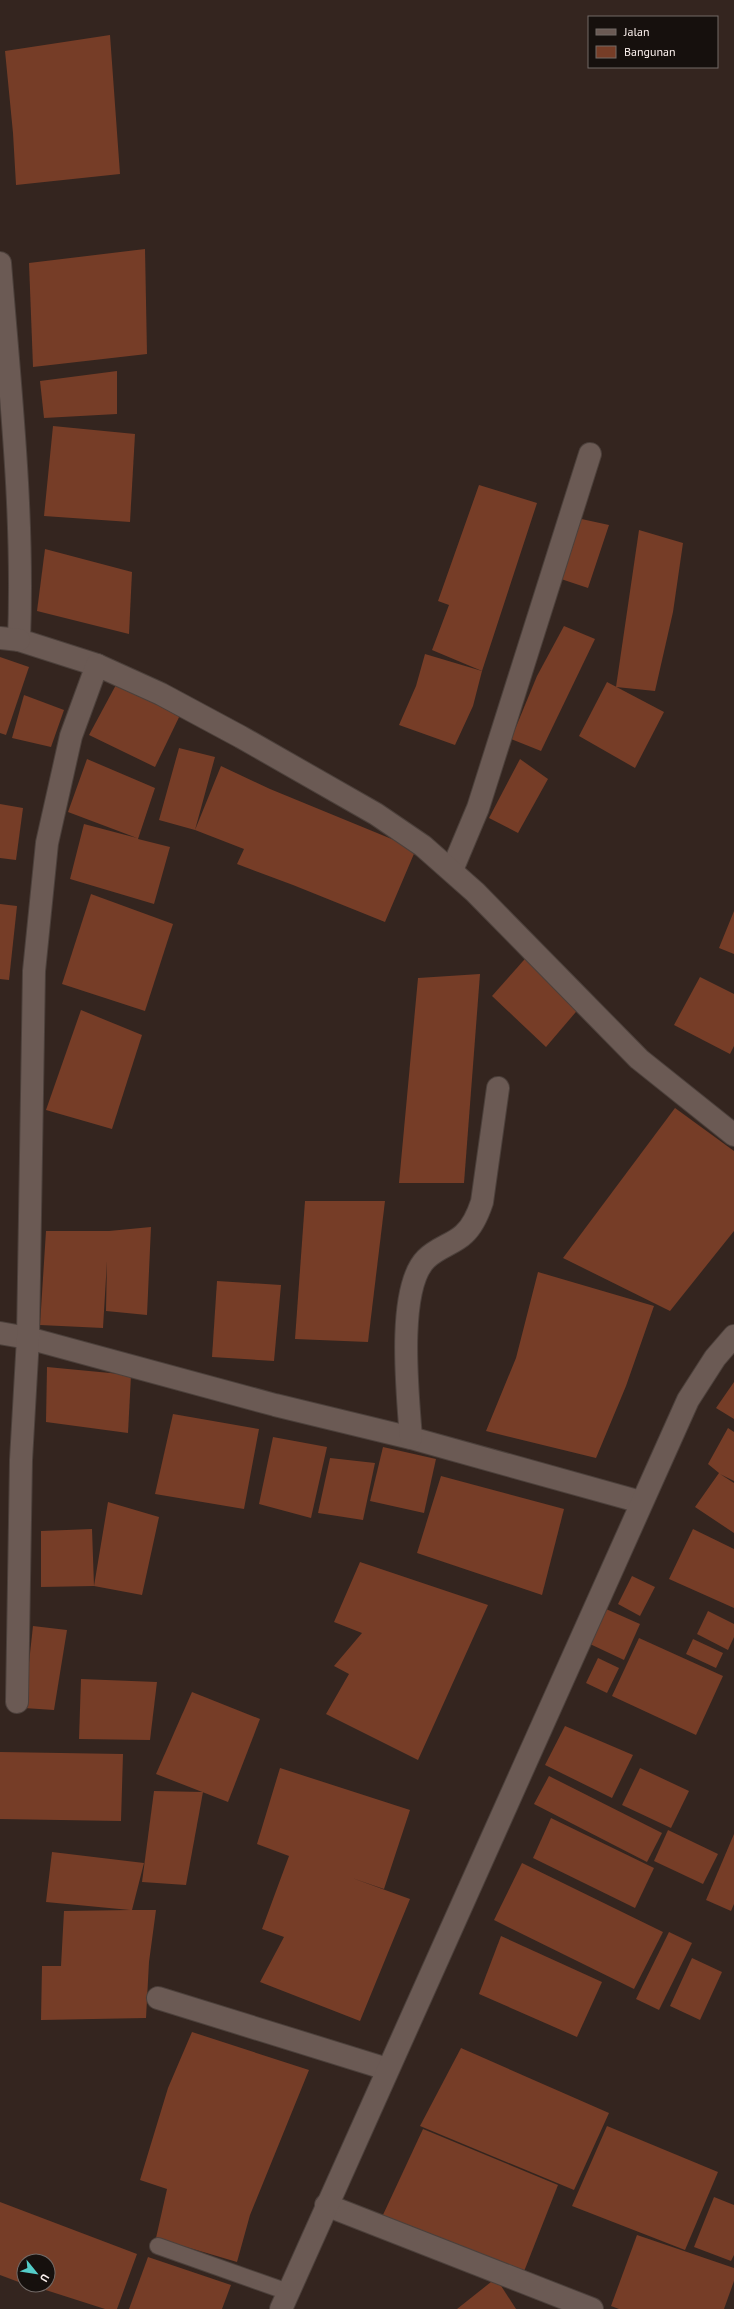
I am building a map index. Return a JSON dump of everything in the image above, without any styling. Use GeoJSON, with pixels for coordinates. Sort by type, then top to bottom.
{"type":"FeatureCollection","features":[{"type":"Feature","properties":{"kind":"street"},"geometry":{"type":"LineString","coordinates":[[0,263],[17,470],[20,555],[9,639],[97,665],[161,694],[376,814],[423,846],[452,870],[639,1059],[734,1135]]}},
{"type":"Feature","properties":{"kind":"street"},"geometry":{"type":"LineString","coordinates":[[452,870],[478,808],[590,454]]}},
{"type":"Feature","properties":{"kind":"street"},"geometry":{"type":"LineString","coordinates":[[17,1702],[8,1609],[28,1338],[33,1008],[41,889],[46,843],[66,753],[97,665]]}},
{"type":"Feature","properties":{"kind":"street"},"geometry":{"type":"LineString","coordinates":[[411,1438],[406,1339],[416,1275],[425,1260],[441,1247],[464,1235],[476,1218],[482,1202],[498,1088]]}},
{"type":"Feature","properties":{"kind":"street"},"geometry":{"type":"LineString","coordinates":[[0,1333],[28,1338],[229,1393],[411,1438],[641,1502]]}},
{"type":"Feature","properties":{"kind":"street"},"geometry":{"type":"LineString","coordinates":[[284,2301],[688,1400],[715,1358],[734,1336]]}},
{"type":"Feature","properties":{"kind":"street"},"geometry":{"type":"LineString","coordinates":[[158,1998],[387,2069]]}},
{"type":"Feature","properties":{"kind":"street"},"geometry":{"type":"LineString","coordinates":[[326,2205],[592,2309]]}},
{"type":"Feature","properties":{"kind":"lane"},"geometry":{"type":"LineString","coordinates":[[158,2246],[284,2301]]}},
{"type":"Feature","properties":{"kind":"building"},"geometry":{"type":"Polygon","coordinates":[[[110,35],[120,174],[16,185],[13,133],[5,51],[110,35]]]}},
{"type":"Feature","properties":{"kind":"building"},"geometry":{"type":"Polygon","coordinates":[[[145,249],[147,354],[33,367],[29,263],[145,249]]]}},
{"type":"Feature","properties":{"kind":"building"},"geometry":{"type":"Polygon","coordinates":[[[117,371],[117,414],[44,418],[40,381],[117,371]]]}},
{"type":"Feature","properties":{"kind":"building"},"geometry":{"type":"Polygon","coordinates":[[[53,426],[135,434],[130,522],[44,516],[53,426]]]}},
{"type":"Feature","properties":{"kind":"building"},"geometry":{"type":"Polygon","coordinates":[[[479,485],[537,503],[482,671],[432,650],[449,605],[438,601],[479,485]]]}},
{"type":"Feature","properties":{"kind":"building"},"geometry":{"type":"Polygon","coordinates":[[[577,518],[609,525],[588,588],[555,577],[577,518]]]}},
{"type":"Feature","properties":{"kind":"building"},"geometry":{"type":"Polygon","coordinates":[[[639,530],[683,543],[673,612],[655,691],[616,687],[639,530]]]}},
{"type":"Feature","properties":{"kind":"building"},"geometry":{"type":"Polygon","coordinates":[[[45,549],[132,572],[129,634],[37,611],[45,549]]]}},
{"type":"Feature","properties":{"kind":"building"},"geometry":{"type":"Polygon","coordinates":[[[564,626],[595,639],[541,751],[511,739],[537,676],[564,626]]]}},
{"type":"Feature","properties":{"kind":"building"},"geometry":{"type":"Polygon","coordinates":[[[425,654],[482,671],[473,706],[455,745],[399,725],[416,686],[425,654]]]}},
{"type":"Feature","properties":{"kind":"building"},"geometry":{"type":"Polygon","coordinates":[[[0,657],[29,667],[6,735],[0,733],[0,657]]]}},
{"type":"Feature","properties":{"kind":"building"},"geometry":{"type":"Polygon","coordinates":[[[607,682],[664,712],[635,768],[579,736],[607,682]]]}},
{"type":"Feature","properties":{"kind":"building"},"geometry":{"type":"Polygon","coordinates":[[[117,683],[182,711],[155,767],[89,735],[117,683]]]}},
{"type":"Feature","properties":{"kind":"building"},"geometry":{"type":"Polygon","coordinates":[[[24,695],[64,710],[51,747],[12,738],[24,695]]]}},
{"type":"Feature","properties":{"kind":"building"},"geometry":{"type":"Polygon","coordinates":[[[179,748],[215,757],[195,830],[159,820],[179,748]]]}},
{"type":"Feature","properties":{"kind":"building"},"geometry":{"type":"Polygon","coordinates":[[[87,759],[155,788],[138,839],[170,847],[154,904],[70,879],[84,824],[137,838],[68,812],[87,759]]]}},
{"type":"Feature","properties":{"kind":"building"},"geometry":{"type":"Polygon","coordinates":[[[520,759],[548,779],[518,833],[489,818],[520,759]]]}},
{"type":"Feature","properties":{"kind":"building"},"geometry":{"type":"Polygon","coordinates":[[[221,766],[270,789],[416,849],[385,922],[237,864],[244,849],[195,830],[221,766]]]}},
{"type":"Feature","properties":{"kind":"building"},"geometry":{"type":"Polygon","coordinates":[[[0,804],[23,808],[16,860],[0,858],[0,804]]]}},
{"type":"Feature","properties":{"kind":"building"},"geometry":{"type":"Polygon","coordinates":[[[91,894],[173,924],[145,1011],[62,984],[91,894]]]}},
{"type":"Feature","properties":{"kind":"building"},"geometry":{"type":"Polygon","coordinates":[[[0,904],[17,906],[9,980],[0,979],[0,904]]]}},
{"type":"Feature","properties":{"kind":"building"},"geometry":{"type":"Polygon","coordinates":[[[734,911],[734,954],[719,948],[734,911]]]}},
{"type":"Feature","properties":{"kind":"building"},"geometry":{"type":"Polygon","coordinates":[[[531,952],[581,1006],[546,1047],[492,996],[531,952]]]}},
{"type":"Feature","properties":{"kind":"building"},"geometry":{"type":"Polygon","coordinates":[[[480,974],[464,1183],[399,1183],[418,978],[480,974]]]}},
{"type":"Feature","properties":{"kind":"building"},"geometry":{"type":"Polygon","coordinates":[[[700,977],[734,994],[734,1046],[730,1054],[674,1025],[700,977]]]}},
{"type":"Feature","properties":{"kind":"building"},"geometry":{"type":"Polygon","coordinates":[[[81,1010],[142,1035],[112,1129],[46,1110],[81,1010]]]}},
{"type":"Feature","properties":{"kind":"building"},"geometry":{"type":"Polygon","coordinates":[[[675,1108],[734,1151],[734,1231],[670,1311],[563,1258],[675,1108]]]}},
{"type":"Feature","properties":{"kind":"building"},"geometry":{"type":"Polygon","coordinates":[[[305,1201],[385,1201],[368,1342],[295,1339],[305,1201]]]}},
{"type":"Feature","properties":{"kind":"building"},"geometry":{"type":"Polygon","coordinates":[[[151,1227],[147,1315],[106,1311],[107,1261],[103,1328],[40,1325],[46,1231],[109,1231],[151,1227]]]}},
{"type":"Feature","properties":{"kind":"building"},"geometry":{"type":"Polygon","coordinates":[[[538,1272],[654,1306],[626,1386],[596,1458],[486,1431],[516,1358],[538,1272]]]}},
{"type":"Feature","properties":{"kind":"building"},"geometry":{"type":"Polygon","coordinates":[[[217,1281],[281,1285],[274,1361],[212,1357],[217,1281]]]}},
{"type":"Feature","properties":{"kind":"building"},"geometry":{"type":"Polygon","coordinates":[[[47,1367],[131,1375],[128,1433],[46,1422],[47,1367]]]}},
{"type":"Feature","properties":{"kind":"building"},"geometry":{"type":"Polygon","coordinates":[[[734,1382],[734,1419],[716,1408],[734,1382]]]}},
{"type":"Feature","properties":{"kind":"building"},"geometry":{"type":"Polygon","coordinates":[[[173,1414],[259,1429],[244,1509],[155,1494],[173,1414]]]}},
{"type":"Feature","properties":{"kind":"building"},"geometry":{"type":"Polygon","coordinates":[[[728,1428],[734,1432],[734,1481],[720,1474],[734,1483],[734,1533],[695,1507],[719,1473],[708,1464],[728,1428]]]}},
{"type":"Feature","properties":{"kind":"building"},"geometry":{"type":"Polygon","coordinates":[[[273,1437],[327,1447],[311,1518],[259,1504],[273,1437]]]}},
{"type":"Feature","properties":{"kind":"building"},"geometry":{"type":"Polygon","coordinates":[[[383,1447],[436,1459],[424,1513],[370,1501],[383,1447]]]}},
{"type":"Feature","properties":{"kind":"building"},"geometry":{"type":"Polygon","coordinates":[[[330,1458],[375,1463],[363,1520],[318,1513],[330,1458]]]}},
{"type":"Feature","properties":{"kind":"building"},"geometry":{"type":"Polygon","coordinates":[[[441,1476],[564,1509],[542,1595],[417,1553],[441,1476]]]}},
{"type":"Feature","properties":{"kind":"building"},"geometry":{"type":"Polygon","coordinates":[[[108,1502],[159,1517],[142,1595],[94,1586],[108,1502]]]}},
{"type":"Feature","properties":{"kind":"building"},"geometry":{"type":"Polygon","coordinates":[[[92,1529],[94,1586],[41,1587],[41,1531],[92,1529]]]}},
{"type":"Feature","properties":{"kind":"building"},"geometry":{"type":"Polygon","coordinates":[[[693,1529],[734,1549],[734,1608],[669,1579],[693,1529]]]}},
{"type":"Feature","properties":{"kind":"building"},"geometry":{"type":"Polygon","coordinates":[[[360,1562],[488,1605],[418,1760],[326,1714],[349,1674],[334,1666],[362,1633],[334,1622],[360,1562]]]}},
{"type":"Feature","properties":{"kind":"building"},"geometry":{"type":"Polygon","coordinates":[[[632,1576],[655,1587],[640,1616],[618,1604],[632,1576]]]}},
{"type":"Feature","properties":{"kind":"building"},"geometry":{"type":"Polygon","coordinates":[[[606,1609],[640,1624],[624,1660],[590,1644],[606,1609]]]}},
{"type":"Feature","properties":{"kind":"building"},"geometry":{"type":"Polygon","coordinates":[[[708,1611],[734,1624],[734,1637],[728,1650],[697,1634],[708,1611]]]}},
{"type":"Feature","properties":{"kind":"building"},"geometry":{"type":"Polygon","coordinates":[[[33,1626],[67,1630],[54,1710],[24,1708],[33,1626]]]}},
{"type":"Feature","properties":{"kind":"building"},"geometry":{"type":"Polygon","coordinates":[[[639,1638],[723,1676],[696,1735],[612,1696],[639,1638]]]}},
{"type":"Feature","properties":{"kind":"building"},"geometry":{"type":"Polygon","coordinates":[[[693,1639],[723,1653],[716,1668],[686,1654],[693,1639]]]}},
{"type":"Feature","properties":{"kind":"building"},"geometry":{"type":"Polygon","coordinates":[[[598,1658],[619,1668],[607,1693],[586,1683],[598,1658]]]}},
{"type":"Feature","properties":{"kind":"building"},"geometry":{"type":"Polygon","coordinates":[[[81,1679],[157,1682],[150,1740],[79,1739],[81,1679]]]}},
{"type":"Feature","properties":{"kind":"building"},"geometry":{"type":"Polygon","coordinates":[[[192,1692],[260,1719],[228,1802],[156,1774],[192,1692]]]}},
{"type":"Feature","properties":{"kind":"building"},"geometry":{"type":"Polygon","coordinates":[[[565,1726],[633,1755],[612,1798],[545,1765],[565,1726]]]}},
{"type":"Feature","properties":{"kind":"building"},"geometry":{"type":"Polygon","coordinates":[[[0,1752],[123,1754],[121,1821],[0,1819],[0,1752]]]}},
{"type":"Feature","properties":{"kind":"building"},"geometry":{"type":"Polygon","coordinates":[[[280,1768],[410,1810],[384,1889],[352,1878],[410,1899],[360,2021],[260,1982],[284,1937],[262,1929],[289,1856],[257,1844],[280,1768]]]}},
{"type":"Feature","properties":{"kind":"building"},"geometry":{"type":"Polygon","coordinates":[[[640,1768],[689,1791],[671,1828],[622,1805],[640,1768]]]}},
{"type":"Feature","properties":{"kind":"building"},"geometry":{"type":"Polygon","coordinates":[[[549,1776],[662,1833],[647,1862],[534,1804],[549,1776]]]}},
{"type":"Feature","properties":{"kind":"building"},"geometry":{"type":"Polygon","coordinates":[[[154,1791],[203,1792],[186,1885],[142,1882],[154,1791]]]}},
{"type":"Feature","properties":{"kind":"building"},"geometry":{"type":"Polygon","coordinates":[[[551,1818],[654,1868],[635,1908],[533,1858],[551,1818]]]}},
{"type":"Feature","properties":{"kind":"building"},"geometry":{"type":"Polygon","coordinates":[[[668,1830],[718,1854],[703,1884],[654,1861],[668,1830]]]}},
{"type":"Feature","properties":{"kind":"building"},"geometry":{"type":"Polygon","coordinates":[[[734,1834],[734,1904],[731,1911],[706,1900],[734,1834]]]}},
{"type":"Feature","properties":{"kind":"building"},"geometry":{"type":"Polygon","coordinates":[[[52,1852],[144,1863],[132,1910],[156,1910],[149,1962],[146,2018],[41,2020],[42,1966],[61,1966],[64,1911],[130,1910],[46,1902],[52,1852]]]}},
{"type":"Feature","properties":{"kind":"building"},"geometry":{"type":"Polygon","coordinates":[[[522,1863],[663,1932],[634,1989],[494,1920],[522,1863]]]}},
{"type":"Feature","properties":{"kind":"building"},"geometry":{"type":"Polygon","coordinates":[[[669,1932],[692,1943],[659,2010],[636,1999],[669,1932]]]}},
{"type":"Feature","properties":{"kind":"building"},"geometry":{"type":"Polygon","coordinates":[[[501,1936],[602,1982],[577,2037],[479,1994],[501,1936]]]}},
{"type":"Feature","properties":{"kind":"building"},"geometry":{"type":"Polygon","coordinates":[[[692,1958],[722,1972],[700,2020],[670,2006],[692,1958]]]}},
{"type":"Feature","properties":{"kind":"building"},"geometry":{"type":"Polygon","coordinates":[[[192,2032],[309,2070],[250,2215],[237,2262],[156,2238],[167,2189],[140,2180],[168,2088],[192,2032]]]}},
{"type":"Feature","properties":{"kind":"building"},"geometry":{"type":"Polygon","coordinates":[[[461,2048],[609,2113],[574,2190],[420,2126],[461,2048]]]}},
{"type":"Feature","properties":{"kind":"building"},"geometry":{"type":"Polygon","coordinates":[[[607,2126],[718,2172],[685,2250],[572,2206],[607,2126]]]}},
{"type":"Feature","properties":{"kind":"building"},"geometry":{"type":"Polygon","coordinates":[[[423,2129],[558,2185],[523,2274],[382,2217],[423,2129]]]}},
{"type":"Feature","properties":{"kind":"building"},"geometry":{"type":"Polygon","coordinates":[[[714,2197],[734,2205],[734,2255],[731,2261],[694,2247],[714,2197]]]}},
{"type":"Feature","properties":{"kind":"building"},"geometry":{"type":"Polygon","coordinates":[[[0,2202],[137,2254],[117,2309],[105,2309],[55,2293],[56,2253],[16,2253],[16,2281],[0,2275],[0,2202]]]}},
{"type":"Feature","properties":{"kind":"building"},"geometry":{"type":"Polygon","coordinates":[[[637,2235],[734,2268],[734,2281],[724,2309],[619,2309],[611,2306],[637,2235]]]}},
{"type":"Feature","properties":{"kind":"building"},"geometry":{"type":"Polygon","coordinates":[[[148,2257],[231,2285],[222,2309],[129,2309],[148,2257]]]}},
{"type":"Feature","properties":{"kind":"building"},"geometry":{"type":"Polygon","coordinates":[[[496,2278],[516,2309],[457,2309],[496,2278]]]}}]}
